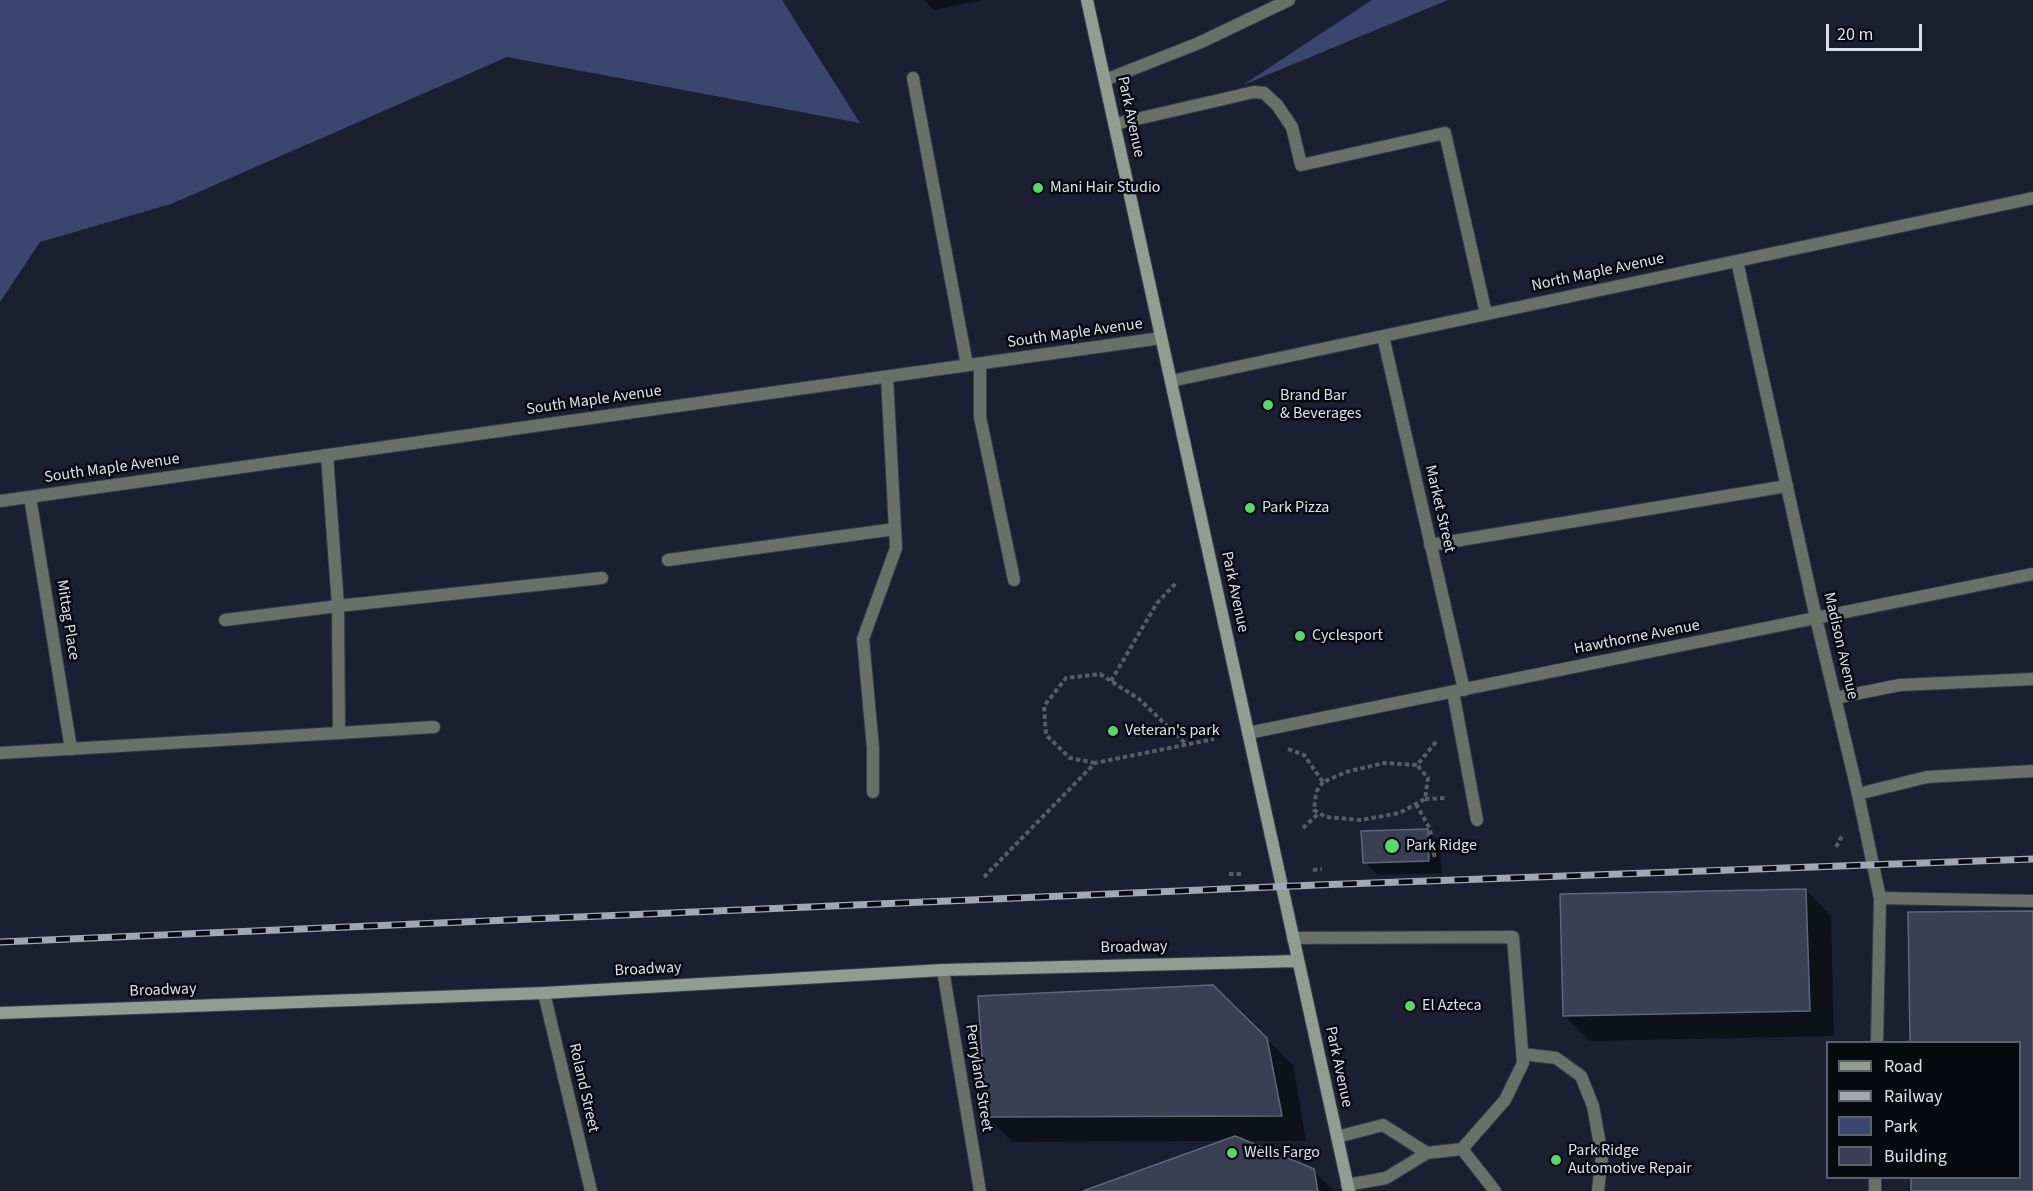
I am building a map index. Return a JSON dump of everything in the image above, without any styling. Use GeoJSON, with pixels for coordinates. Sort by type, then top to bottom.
{"type":"FeatureCollection","features":[{"type":"Feature","properties":{"kind":"street","name":"Park Avenue"},"geometry":{"type":"LineString","coordinates":[[1088,0],[1348,1188]]}},
{"type":"Feature","properties":{"kind":"street"},"geometry":{"type":"LineString","coordinates":[[1105,80],[1199,43],[1289,0]]}},
{"type":"Feature","properties":{"kind":"street"},"geometry":{"type":"LineString","coordinates":[[913,78],[967,366]]}},
{"type":"Feature","properties":{"kind":"street"},"geometry":{"type":"LineString","coordinates":[[1114,124],[1254,92],[1264,93],[1278,105],[1292,127],[1301,165],[1445,133],[1486,314]]}},
{"type":"Feature","properties":{"kind":"street","name":"North Maple Avenue"},"geometry":{"type":"LineString","coordinates":[[1171,381],[2033,198]]}},
{"type":"Feature","properties":{"kind":"street","name":"Madison Avenue"},"geometry":{"type":"LineString","coordinates":[[1737,261],[1880,898],[1877,1041]]}},
{"type":"Feature","properties":{"kind":"street","name":"Market Street"},"geometry":{"type":"LineString","coordinates":[[1383,336],[1430,545],[1458,691],[1478,820]]}},
{"type":"Feature","properties":{"kind":"street","name":"South Maple Avenue"},"geometry":{"type":"LineString","coordinates":[[0,501],[1161,338]]}},
{"type":"Feature","properties":{"kind":"street"},"geometry":{"type":"LineString","coordinates":[[980,364],[980,417],[1014,580]]}},
{"type":"Feature","properties":{"kind":"street"},"geometry":{"type":"LineString","coordinates":[[873,792],[873,748],[863,639],[896,548],[887,377]]}},
{"type":"Feature","properties":{"kind":"street"},"geometry":{"type":"LineString","coordinates":[[327,455],[338,606],[339,733]]}},
{"type":"Feature","properties":{"kind":"street"},"geometry":{"type":"LineString","coordinates":[[1430,545],[1787,486]]}},
{"type":"Feature","properties":{"kind":"street","name":"Mittag Place"},"geometry":{"type":"LineString","coordinates":[[30,497],[71,749]]}},
{"type":"Feature","properties":{"kind":"street"},"geometry":{"type":"LineString","coordinates":[[668,560],[895,529]]}},
{"type":"Feature","properties":{"kind":"street","name":"Hawthorne Avenue"},"geometry":{"type":"LineString","coordinates":[[1248,734],[2033,574]]}},
{"type":"Feature","properties":{"kind":"street"},"geometry":{"type":"LineString","coordinates":[[225,620],[602,578]]}},
{"type":"Feature","properties":{"kind":"street"},"geometry":{"type":"LineString","coordinates":[[1835,698],[1900,685],[2033,679]]}},
{"type":"Feature","properties":{"kind":"street"},"geometry":{"type":"LineString","coordinates":[[0,753],[434,727]]}},
{"type":"Feature","properties":{"kind":"street"},"geometry":{"type":"LineString","coordinates":[[1858,794],[1927,777],[2033,771]]}},
{"type":"Feature","properties":{"kind":"street"},"geometry":{"type":"LineString","coordinates":[[1880,898],[2033,901]]}},
{"type":"Feature","properties":{"kind":"street"},"geometry":{"type":"LineString","coordinates":[[1293,938],[1390,939],[1484,936],[1513,938],[1523,1063],[1505,1100],[1462,1149],[1427,1153],[1386,1178],[1348,1188]]}},
{"type":"Feature","properties":{"kind":"street","name":"Broadway"},"geometry":{"type":"LineString","coordinates":[[0,1013],[544,993],[943,970],[1298,961]]}},
{"type":"Feature","properties":{"kind":"street","name":"Perryland Street"},"geometry":{"type":"LineString","coordinates":[[943,970],[980,1191]]}},
{"type":"Feature","properties":{"kind":"street","name":"Roland Street"},"geometry":{"type":"LineString","coordinates":[[544,993],[591,1191]]}},
{"type":"Feature","properties":{"kind":"street"},"geometry":{"type":"LineString","coordinates":[[1522,1054],[1556,1058],[1581,1076],[1593,1106],[1602,1156],[1598,1191]]}},
{"type":"Feature","properties":{"kind":"street"},"geometry":{"type":"LineString","coordinates":[[1337,1137],[1383,1125],[1427,1153]]}},
{"type":"Feature","properties":{"kind":"street"},"geometry":{"type":"LineString","coordinates":[[1462,1149],[1494,1191]]}},
{"type":"Feature","properties":{"kind":"path"},"geometry":{"type":"LineString","coordinates":[[1111,681],[1157,603],[1177,582]]}},
{"type":"Feature","properties":{"kind":"path"},"geometry":{"type":"LineString","coordinates":[[1186,745],[1139,699],[1100,674],[1066,678],[1044,706],[1046,735],[1070,758],[1095,763],[1186,745],[1214,739]]}},
{"type":"Feature","properties":{"kind":"path"},"geometry":{"type":"LineString","coordinates":[[1417,765],[1436,742]]}},
{"type":"Feature","properties":{"kind":"path"},"geometry":{"type":"LineString","coordinates":[[1288,749],[1304,755],[1323,782]]}},
{"type":"Feature","properties":{"kind":"path"},"geometry":{"type":"LineString","coordinates":[[984,877],[1095,763]]}},
{"type":"Feature","properties":{"kind":"path"},"geometry":{"type":"LineString","coordinates":[[1425,799],[1428,778],[1417,765],[1384,763],[1346,772],[1323,782],[1316,792],[1314,810],[1326,816],[1361,820],[1399,813],[1425,799],[1447,798]]}},
{"type":"Feature","properties":{"kind":"path"},"geometry":{"type":"LineString","coordinates":[[1416,804],[1430,829],[1435,860]]}},
{"type":"Feature","properties":{"kind":"path"},"geometry":{"type":"LineString","coordinates":[[1303,828],[1319,813]]}},
{"type":"Feature","properties":{"kind":"path"},"geometry":{"type":"LineString","coordinates":[[1836,847],[1842,836]]}},
{"type":"Feature","properties":{"kind":"path"},"geometry":{"type":"LineString","coordinates":[[1313,870],[1322,869]]}},
{"type":"Feature","properties":{"kind":"path"},"geometry":{"type":"LineString","coordinates":[[1229,874],[1243,874]]}},
{"type":"Feature","properties":{"kind":"green space"},"geometry":{"type":"Polygon","coordinates":[[[0,0],[782,0],[860,123],[507,57],[171,204],[40,242],[0,302],[0,0]]]}},
{"type":"Feature","properties":{"kind":"green space"},"geometry":{"type":"Polygon","coordinates":[[[1372,0],[1448,0],[1243,85],[1372,0]]]}},
{"type":"Feature","properties":{"kind":"building"},"geometry":{"type":"Polygon","coordinates":[[[1428,829],[1429,861],[1363,863],[1361,831],[1428,829]]]}},
{"type":"Feature","properties":{"kind":"building"},"geometry":{"type":"Polygon","coordinates":[[[1806,889],[1810,1011],[1563,1016],[1560,894],[1806,889]]]}},
{"type":"Feature","properties":{"kind":"building"},"geometry":{"type":"Polygon","coordinates":[[[2033,911],[2033,1191],[1911,1191],[1911,1179],[2021,1179],[2021,1041],[1910,1041],[1908,912],[2033,911]]]}},
{"type":"Feature","properties":{"kind":"building"},"geometry":{"type":"Polygon","coordinates":[[[1213,985],[1267,1038],[1282,1116],[986,1117],[978,996],[1213,985]]]}},
{"type":"Feature","properties":{"kind":"building","name":"Wells Fargo"},"geometry":{"type":"Polygon","coordinates":[[[1235,1136],[1314,1169],[1318,1191],[1083,1191],[1235,1136]]]}},
{"type":"Feature","properties":{"kind":"railway"},"geometry":{"type":"LineString","coordinates":[[0,942],[1317,885],[2033,859]]}},
{"type":"Feature","properties":{"kind":"place","name":"Mani Hair Studio"},"geometry":{"type":"Point","coordinates":[1038,188]}},
{"type":"Feature","properties":{"kind":"place","name":"Brand Bar & Beverages"},"geometry":{"type":"Point","coordinates":[1268,405]}},
{"type":"Feature","properties":{"kind":"place","name":"Park Pizza"},"geometry":{"type":"Point","coordinates":[1250,508]}},
{"type":"Feature","properties":{"kind":"place","name":"Cyclesport"},"geometry":{"type":"Point","coordinates":[1300,636]}},
{"type":"Feature","properties":{"kind":"place","name":"Veteran's park"},"geometry":{"type":"Point","coordinates":[1113,731]}},
{"type":"Feature","properties":{"kind":"place","name":"Park Ridge"},"geometry":{"type":"Point","coordinates":[1392,846]}},
{"type":"Feature","properties":{"kind":"place","name":"El Azteca"},"geometry":{"type":"Point","coordinates":[1410,1006]}},
{"type":"Feature","properties":{"kind":"place","name":"Wells Fargo"},"geometry":{"type":"Point","coordinates":[1232,1153]}},
{"type":"Feature","properties":{"kind":"place","name":"Park Ridge Automotive Repair"},"geometry":{"type":"Point","coordinates":[1556,1160]}}]}
